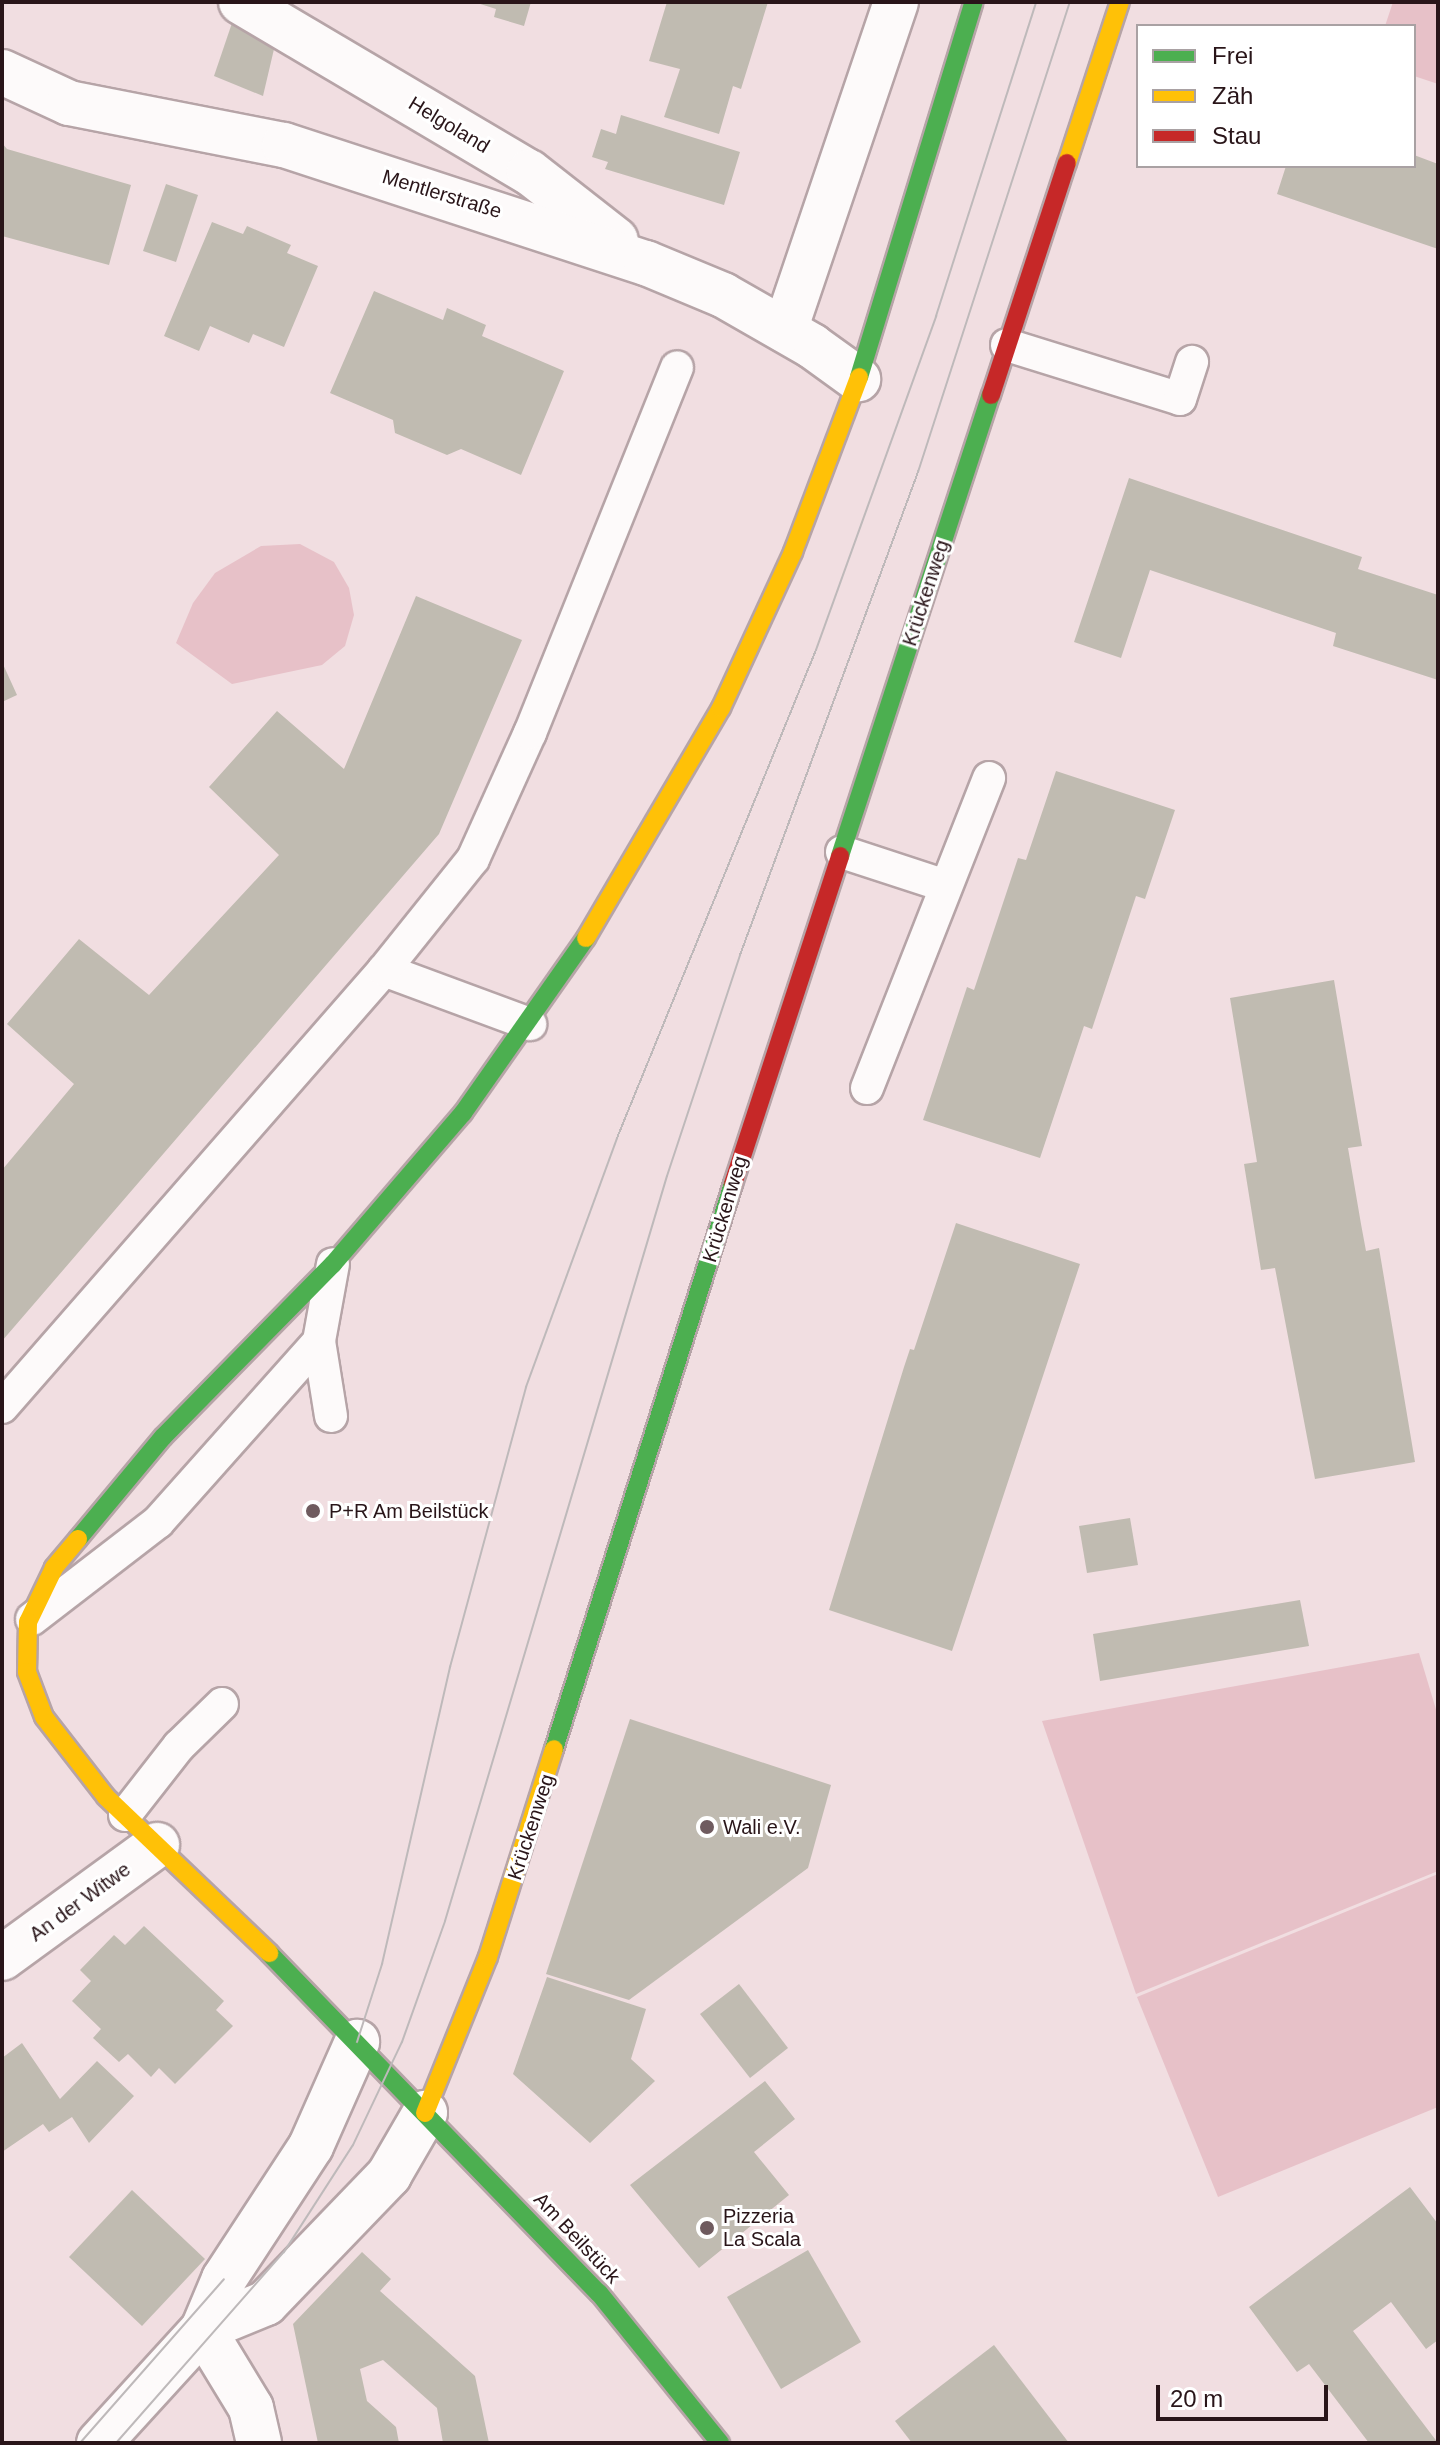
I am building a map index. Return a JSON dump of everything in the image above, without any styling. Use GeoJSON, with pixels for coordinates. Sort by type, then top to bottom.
{"type":"FeatureCollection","features":[{"type":"Feature","properties":{"kind":"main road"},"geometry":{"type":"LineString","coordinates":[[357,2042],[125,1815],[44,1717],[27,1672],[28,1622],[54,1568],[163,1437],[333,1264],[463,1113],[530,1024],[611,903],[721,708],[793,552],[858,379],[974,2]]}},
{"type":"Feature","properties":{"kind":"main road","name":"Krückenweg"},"geometry":{"type":"LineString","coordinates":[[425,2113],[488,1957],[842,852],[1120,2]]}},
{"type":"Feature","properties":{"kind":"main road","name":"Am Beilstück"},"geometry":{"type":"LineString","coordinates":[[357,2042],[599,2293],[720,2443]]}},
{"type":"Feature","properties":{"kind":"street","name":"Helgoland"},"geometry":{"type":"LineString","coordinates":[[241,2],[529,172],[646,263]]}},
{"type":"Feature","properties":{"kind":"street"},"geometry":{"type":"LineString","coordinates":[[785,330],[896,2]]}},
{"type":"Feature","properties":{"kind":"street","name":"Mentlerstraße"},"geometry":{"type":"LineString","coordinates":[[2,72],[69,103],[284,145],[646,263],[723,295],[785,330],[858,379]]}},
{"type":"Feature","properties":{"kind":"street","name":"An der Witwe"},"geometry":{"type":"LineString","coordinates":[[2,1958],[157,1845]]}},
{"type":"Feature","properties":{"kind":"street","name":"Krückenweg"},"geometry":{"type":"LineString","coordinates":[[99,2443],[203,2329],[224,2279],[311,2146],[357,2042]]}},
{"type":"Feature","properties":{"kind":"street","name":"Krückenweg"},"geometry":{"type":"LineString","coordinates":[[203,2329],[266,2303],[389,2175],[425,2113]]}},
{"type":"Feature","properties":{"kind":"street"},"geometry":{"type":"LineString","coordinates":[[203,2329],[251,2408],[259,2443]]}},
{"type":"Feature","properties":{"kind":"lane"},"geometry":{"type":"LineString","coordinates":[[1007,345],[1180,399],[1192,362]]}},
{"type":"Feature","properties":{"kind":"lane"},"geometry":{"type":"LineString","coordinates":[[2,1407],[384,970],[473,859],[530,733],[677,367]]}},
{"type":"Feature","properties":{"kind":"lane"},"geometry":{"type":"LineString","coordinates":[[867,1088],[989,778]]}},
{"type":"Feature","properties":{"kind":"lane"},"geometry":{"type":"LineString","coordinates":[[842,852],[946,886]]}},
{"type":"Feature","properties":{"kind":"lane"},"geometry":{"type":"LineString","coordinates":[[384,970],[530,1024]]}},
{"type":"Feature","properties":{"kind":"lane"},"geometry":{"type":"LineString","coordinates":[[331,1416],[319,1341],[333,1264]]}},
{"type":"Feature","properties":{"kind":"lane"},"geometry":{"type":"LineString","coordinates":[[28,1622],[158,1522],[319,1341]]}},
{"type":"Feature","properties":{"kind":"lane"},"geometry":{"type":"LineString","coordinates":[[125,1815],[179,1746],[222,1704]]}},
{"type":"Feature","properties":{"kind":"shaded area"},"geometry":{"type":"Polygon","coordinates":[[[1393,2],[1438,2],[1438,84],[1416,77],[1416,24],[1386,24],[1393,2]]]}},
{"type":"Feature","properties":{"kind":"shaded area"},"geometry":{"type":"Polygon","coordinates":[[[300,544],[334,562],[349,588],[354,615],[345,646],[322,665],[232,684],[176,643],[193,603],[215,573],[261,546],[300,544]]]}},
{"type":"Feature","properties":{"kind":"shaded area"},"geometry":{"type":"Polygon","coordinates":[[[1419,1653],[1438,1716],[1438,1871],[1136,1994],[1042,1721],[1419,1653]]]}},
{"type":"Feature","properties":{"kind":"shaded area"},"geometry":{"type":"Polygon","coordinates":[[[1438,1874],[1438,2107],[1218,2197],[1137,1997],[1438,1874]]]}},
{"type":"Feature","properties":{"kind":"building"},"geometry":{"type":"Polygon","coordinates":[[[474,2],[531,2],[524,26],[494,17],[496,9],[474,2]]]}},
{"type":"Feature","properties":{"kind":"building"},"geometry":{"type":"Polygon","coordinates":[[[667,2],[768,2],[741,89],[733,86],[719,134],[664,117],[680,69],[649,61],[667,2]]]}},
{"type":"Feature","properties":{"kind":"building"},"geometry":{"type":"Polygon","coordinates":[[[232,23],[274,49],[263,96],[214,76],[232,23]]]}},
{"type":"Feature","properties":{"kind":"building"},"geometry":{"type":"Polygon","coordinates":[[[621,115],[740,152],[724,205],[605,169],[608,162],[592,157],[601,129],[616,134],[621,115]]]}},
{"type":"Feature","properties":{"kind":"building"},"geometry":{"type":"Polygon","coordinates":[[[2,143],[7,149],[131,185],[109,265],[2,236],[2,143]]]}},
{"type":"Feature","properties":{"kind":"building"},"geometry":{"type":"Polygon","coordinates":[[[1416,156],[1438,164],[1438,249],[1277,194],[1285,168],[1416,168],[1416,156]]]}},
{"type":"Feature","properties":{"kind":"building"},"geometry":{"type":"Polygon","coordinates":[[[166,184],[198,195],[176,262],[143,251],[166,184]]]}},
{"type":"Feature","properties":{"kind":"building"},"geometry":{"type":"Polygon","coordinates":[[[212,222],[243,234],[247,226],[291,245],[287,253],[318,266],[284,347],[253,334],[249,343],[210,326],[199,351],[164,336],[212,222]]]}},
{"type":"Feature","properties":{"kind":"building"},"geometry":{"type":"Polygon","coordinates":[[[374,291],[443,320],[447,308],[486,325],[482,336],[564,371],[521,475],[461,449],[447,455],[395,433],[393,420],[330,393],[374,291]]]}},
{"type":"Feature","properties":{"kind":"building"},"geometry":{"type":"Polygon","coordinates":[[[1129,478],[1362,557],[1358,569],[1438,595],[1438,680],[1333,646],[1336,633],[1150,570],[1121,658],[1074,642],[1129,478]]]}},
{"type":"Feature","properties":{"kind":"building"},"geometry":{"type":"Polygon","coordinates":[[[416,596],[522,640],[439,834],[2,1341],[2,1170],[74,1084],[7,1024],[79,939],[149,995],[279,855],[209,787],[277,711],[344,769],[416,596]]]}},
{"type":"Feature","properties":{"kind":"building"},"geometry":{"type":"Polygon","coordinates":[[[2,662],[17,695],[2,702],[2,662]]]}},
{"type":"Feature","properties":{"kind":"building"},"geometry":{"type":"Polygon","coordinates":[[[1056,771],[1175,810],[1145,899],[1136,896],[1092,1029],[1084,1026],[1040,1158],[923,1120],[967,987],[974,990],[1018,858],[1026,860],[1056,771]]]}},
{"type":"Feature","properties":{"kind":"building"},"geometry":{"type":"Polygon","coordinates":[[[1334,980],[1362,1146],[1348,1148],[1366,1251],[1379,1248],[1415,1462],[1315,1479],[1275,1268],[1261,1270],[1244,1164],[1257,1162],[1230,998],[1334,980]]]}},
{"type":"Feature","properties":{"kind":"building"},"geometry":{"type":"Polygon","coordinates":[[[956,1223],[1080,1264],[952,1651],[829,1610],[904,1367],[910,1349],[914,1350],[956,1223]]]}},
{"type":"Feature","properties":{"kind":"building"},"geometry":{"type":"Polygon","coordinates":[[[1130,1518],[1138,1565],[1087,1573],[1079,1526],[1130,1518]]]}},
{"type":"Feature","properties":{"kind":"building"},"geometry":{"type":"Polygon","coordinates":[[[1300,1600],[1309,1646],[1100,1681],[1093,1634],[1300,1600]]]}},
{"type":"Feature","properties":{"kind":"building","name":"Wali e.V."},"geometry":{"type":"Polygon","coordinates":[[[630,1719],[831,1785],[808,1868],[629,2000],[546,1974],[630,1719]]]}},
{"type":"Feature","properties":{"kind":"building"},"geometry":{"type":"Polygon","coordinates":[[[144,1926],[224,2001],[216,2010],[233,2026],[175,2084],[159,2068],[151,2077],[128,2054],[119,2062],[93,2038],[101,2029],[72,2001],[91,1981],[80,1970],[114,1935],[125,1945],[144,1926]]]}},
{"type":"Feature","properties":{"kind":"building"},"geometry":{"type":"Polygon","coordinates":[[[547,1977],[646,2009],[631,2059],[655,2081],[590,2143],[513,2074],[547,1977]]]}},
{"type":"Feature","properties":{"kind":"building"},"geometry":{"type":"Polygon","coordinates":[[[739,1984],[788,2048],[750,2078],[700,2014],[739,1984]]]}},
{"type":"Feature","properties":{"kind":"building"},"geometry":{"type":"Polygon","coordinates":[[[22,2043],[60,2099],[97,2061],[134,2096],[89,2143],[72,2117],[49,2132],[43,2124],[2,2152],[2,2058],[22,2043]]]}},
{"type":"Feature","properties":{"kind":"building"},"geometry":{"type":"Polygon","coordinates":[[[765,2081],[795,2119],[754,2152],[789,2195],[699,2268],[630,2185],[765,2081]]]}},
{"type":"Feature","properties":{"kind":"building"},"geometry":{"type":"Polygon","coordinates":[[[1410,2187],[1438,2224],[1438,2340],[1426,2349],[1391,2302],[1353,2331],[1438,2443],[1369,2443],[1309,2364],[1297,2372],[1249,2307],[1410,2187]]]}},
{"type":"Feature","properties":{"kind":"building"},"geometry":{"type":"Polygon","coordinates":[[[132,2190],[205,2259],[142,2326],[69,2257],[132,2190]]]}},
{"type":"Feature","properties":{"kind":"building"},"geometry":{"type":"Polygon","coordinates":[[[808,2250],[861,2342],[781,2389],[727,2297],[808,2250]]]}},
{"type":"Feature","properties":{"kind":"building"},"geometry":{"type":"Polygon","coordinates":[[[362,2252],[391,2279],[380,2291],[475,2376],[489,2443],[443,2443],[437,2408],[383,2360],[360,2369],[367,2401],[396,2427],[399,2443],[318,2443],[293,2324],[362,2252]]]}},
{"type":"Feature","properties":{"kind":"building"},"geometry":{"type":"Polygon","coordinates":[[[994,2345],[1069,2443],[912,2443],[895,2421],[994,2345]]]}},
{"type":"Feature","properties":{"kind":"tram line"},"geometry":{"type":"LineString","coordinates":[[357,2042],[382,1964],[450,1667],[526,1387],[617,1138],[816,650],[936,316],[1036,2]]}},
{"type":"Feature","properties":{"kind":"tram line"},"geometry":{"type":"LineString","coordinates":[[116,2443],[284,2252],[353,2145],[402,2042],[445,1921],[667,1176],[740,955],[918,472],[1070,2]]}},
{"type":"Feature","properties":{"kind":"tram line"},"geometry":{"type":"LineString","coordinates":[[80,2443],[224,2279]]}},
{"type":"Feature","properties":{"kind":"traffic: fast"},"geometry":{"type":"LineString","coordinates":[[859,377],[974,2]]}},
{"type":"Feature","properties":{"kind":"traffic: fast"},"geometry":{"type":"LineString","coordinates":[[840,856],[991,395]]}},
{"type":"Feature","properties":{"kind":"traffic: fast"},"geometry":{"type":"LineString","coordinates":[[78,1539],[163,1437],[333,1264],[463,1113],[586,938]]}},
{"type":"Feature","properties":{"kind":"traffic: fast"},"geometry":{"type":"LineString","coordinates":[[554,1749],[733,1184]]}},
{"type":"Feature","properties":{"kind":"traffic: fast"},"geometry":{"type":"LineString","coordinates":[[269,1953],[599,2293],[720,2443]]}},
{"type":"Feature","properties":{"kind":"traffic: slow"},"geometry":{"type":"LineString","coordinates":[[1067,163],[1120,2]]}},
{"type":"Feature","properties":{"kind":"traffic: slow"},"geometry":{"type":"LineString","coordinates":[[586,938],[721,708],[793,552],[859,377]]}},
{"type":"Feature","properties":{"kind":"traffic: slow"},"geometry":{"type":"LineString","coordinates":[[78,1539],[54,1568],[28,1622],[27,1672],[44,1717],[106,1797],[269,1953]]}},
{"type":"Feature","properties":{"kind":"traffic: slow"},"geometry":{"type":"LineString","coordinates":[[425,2113],[488,1957],[554,1749]]}},
{"type":"Feature","properties":{"kind":"traffic: jam"},"geometry":{"type":"LineString","coordinates":[[991,395],[1067,163]]}},
{"type":"Feature","properties":{"kind":"traffic: jam"},"geometry":{"type":"LineString","coordinates":[[733,1184],[840,856]]}},
{"type":"Feature","properties":{"kind":"place","name":"P+R Am Beilstück"},"geometry":{"type":"Point","coordinates":[313,1511]}},
{"type":"Feature","properties":{"kind":"place","name":"Wali e.V."},"geometry":{"type":"Point","coordinates":[707,1827]}},
{"type":"Feature","properties":{"kind":"place","name":"Pizzeria La Scala"},"geometry":{"type":"Point","coordinates":[707,2228]}}]}
